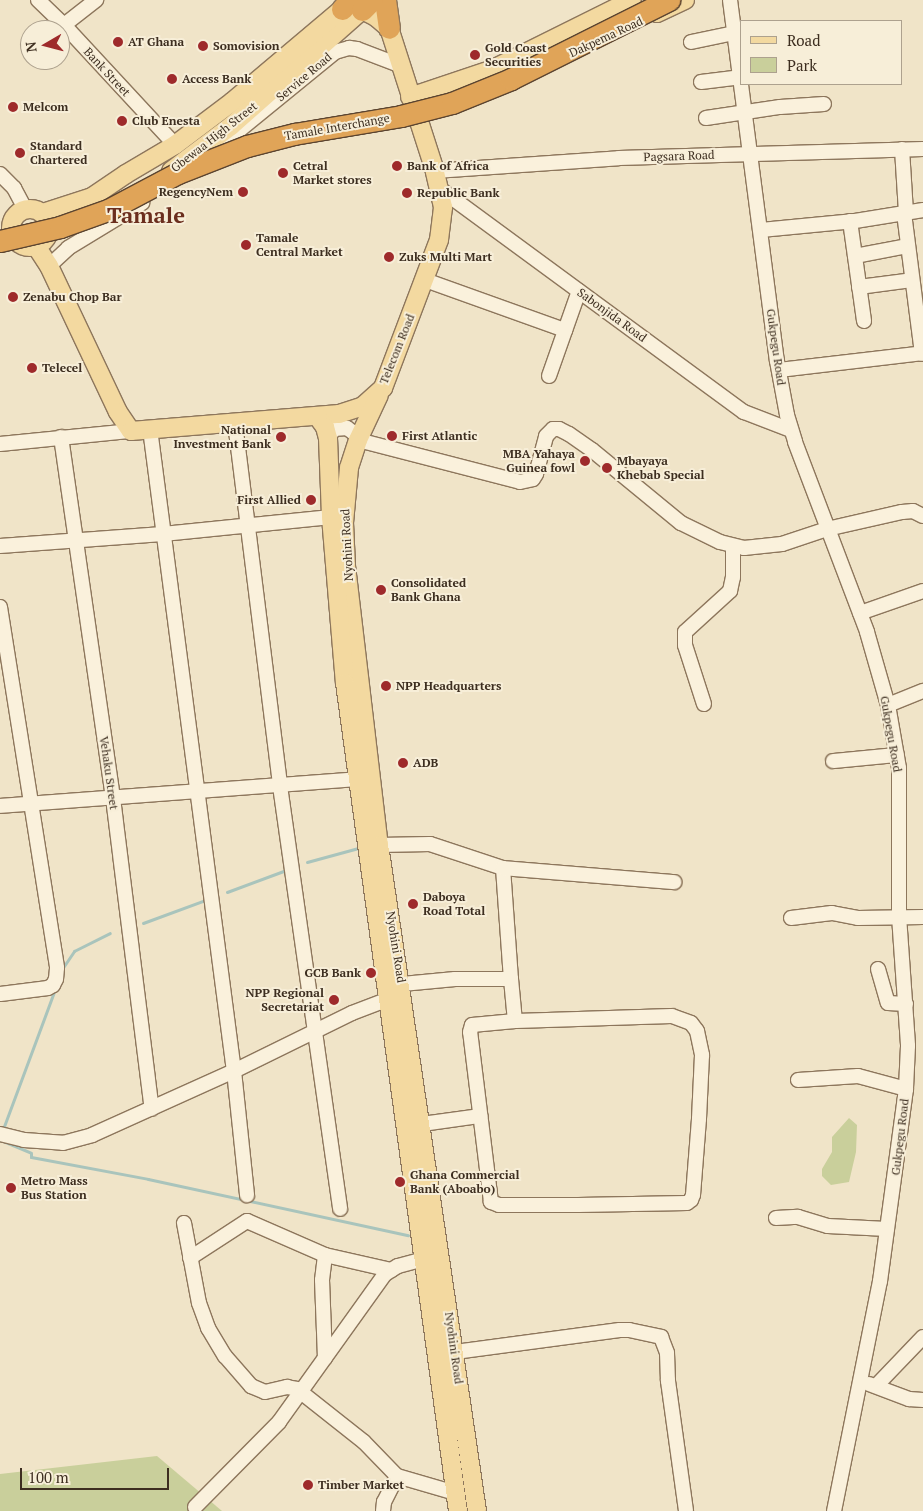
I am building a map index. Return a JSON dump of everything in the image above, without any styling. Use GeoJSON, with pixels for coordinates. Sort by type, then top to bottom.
{"type":"FeatureCollection","features":[{"type":"Feature","properties":{"kind":"highway"},"geometry":{"type":"LineString","coordinates":[[385,0],[389,28]]}},
{"type":"Feature","properties":{"kind":"highway","name":"Tamale Interchange"},"geometry":{"type":"LineString","coordinates":[[9,219],[53,216],[108,195],[218,142],[251,131],[295,121],[421,99],[452,89],[496,72],[641,0]]}},
{"type":"Feature","properties":{"kind":"highway","name":"Tamale Interchange"},"geometry":{"type":"LineString","coordinates":[[26,242],[60,227],[108,210],[178,173],[247,146],[294,134],[401,116],[452,103],[511,78],[669,0]]}},
{"type":"Feature","properties":{"kind":"main road","name":"Dakpema Road"},"geometry":{"type":"LineString","coordinates":[[410,96],[493,69],[632,0]]}},
{"type":"Feature","properties":{"kind":"main road","name":"Dakpema Road"},"geometry":{"type":"LineString","coordinates":[[419,125],[685,0]]}},
{"type":"Feature","properties":{"kind":"main road"},"geometry":{"type":"LineString","coordinates":[[357,5],[389,28]]}},
{"type":"Feature","properties":{"kind":"main road","name":"Gbewaa High Street"},"geometry":{"type":"LineString","coordinates":[[0,247],[26,242],[116,208],[172,171],[231,126],[357,5]]}},
{"type":"Feature","properties":{"kind":"main road","name":"Gbewaa High Street"},"geometry":{"type":"LineString","coordinates":[[43,214],[92,197],[175,145],[357,5]]}},
{"type":"Feature","properties":{"kind":"main road","name":"Telecom Road"},"geometry":{"type":"LineString","coordinates":[[131,431],[317,416],[352,411],[363,406],[383,388],[440,240],[443,224],[440,189],[399,65],[389,28]]}},
{"type":"Feature","properties":{"kind":"main road"},"geometry":{"type":"LineString","coordinates":[[26,242],[49,224],[43,214],[31,209],[9,219],[12,235],[26,242],[50,266],[118,412],[131,431]]}},
{"type":"Feature","properties":{"kind":"main road","name":"Nyohini Road"},"geometry":{"type":"LineString","coordinates":[[383,388],[358,440],[346,485],[345,544],[379,845],[402,984],[477,1511]]}},
{"type":"Feature","properties":{"kind":"main road","name":"Nyohini Road"},"geometry":{"type":"LineString","coordinates":[[317,416],[325,428],[328,438],[331,517],[340,632],[357,779],[425,1259],[458,1511]]}},
{"type":"Feature","properties":{"kind":"street","name":"Bank Street"},"geometry":{"type":"LineString","coordinates":[[38,0],[59,20]]}},
{"type":"Feature","properties":{"kind":"street"},"geometry":{"type":"LineString","coordinates":[[70,20],[96,0]]}},
{"type":"Feature","properties":{"kind":"street","name":"Gukpegu Road"},"geometry":{"type":"LineString","coordinates":[[730,0],[740,77]]}},
{"type":"Feature","properties":{"kind":"street","name":"Bank Street"},"geometry":{"type":"LineString","coordinates":[[70,31],[175,145]]}},
{"type":"Feature","properties":{"kind":"street"},"geometry":{"type":"LineString","coordinates":[[692,42],[734,33]]}},
{"type":"Feature","properties":{"kind":"street","name":"Service Road"},"geometry":{"type":"LineString","coordinates":[[50,266],[68,248],[167,186],[230,139],[336,52],[349,48],[357,49],[399,65]]}},
{"type":"Feature","properties":{"kind":"street"},"geometry":{"type":"LineString","coordinates":[[701,82],[740,77]]}},
{"type":"Feature","properties":{"kind":"street","name":"Gukpegu Road"},"geometry":{"type":"LineString","coordinates":[[741,85],[779,370],[790,430],[860,613],[888,705],[899,768],[900,916],[908,1046],[906,1089],[887,1229],[861,1380],[834,1511]]}},
{"type":"Feature","properties":{"kind":"street"},"geometry":{"type":"LineString","coordinates":[[706,118],[824,104]]}},
{"type":"Feature","properties":{"kind":"street","name":"Pagsara Road"},"geometry":{"type":"LineString","coordinates":[[435,171],[609,159],[923,148]]}},
{"type":"Feature","properties":{"kind":"street"},"geometry":{"type":"LineString","coordinates":[[779,370],[923,353],[915,279],[908,246],[902,149]]}},
{"type":"Feature","properties":{"kind":"street"},"geometry":{"type":"LineString","coordinates":[[0,174],[14,188],[9,219]]}},
{"type":"Feature","properties":{"kind":"street","name":"Sabonjida Road"},"geometry":{"type":"LineString","coordinates":[[440,189],[744,412],[790,430]]}},
{"type":"Feature","properties":{"kind":"street"},"geometry":{"type":"LineString","coordinates":[[761,230],[850,221],[923,210]]}},
{"type":"Feature","properties":{"kind":"street"},"geometry":{"type":"LineString","coordinates":[[850,221],[864,321]]}},
{"type":"Feature","properties":{"kind":"street"},"geometry":{"type":"LineString","coordinates":[[855,256],[908,246]]}},
{"type":"Feature","properties":{"kind":"street"},"geometry":{"type":"LineString","coordinates":[[859,288],[915,279]]}},
{"type":"Feature","properties":{"kind":"street"},"geometry":{"type":"LineString","coordinates":[[425,280],[565,330]]}},
{"type":"Feature","properties":{"kind":"street"},"geometry":{"type":"LineString","coordinates":[[549,376],[579,291]]}},
{"type":"Feature","properties":{"kind":"street"},"geometry":{"type":"LineString","coordinates":[[235,423],[280,786],[340,1209]]}},
{"type":"Feature","properties":{"kind":"street"},"geometry":{"type":"LineString","coordinates":[[328,438],[334,429],[342,427],[351,430],[358,440],[520,482],[533,479],[546,436],[553,430],[559,429],[592,450],[681,524],[733,546],[756,548],[769,546],[827,529],[913,511],[923,516]]}},
{"type":"Feature","properties":{"kind":"street"},"geometry":{"type":"LineString","coordinates":[[150,429],[234,1071],[247,1195]]}},
{"type":"Feature","properties":{"kind":"street"},"geometry":{"type":"LineString","coordinates":[[0,444],[131,431]]}},
{"type":"Feature","properties":{"kind":"street","name":"Vehaku Street"},"geometry":{"type":"LineString","coordinates":[[62,437],[113,798],[152,1109]]}},
{"type":"Feature","properties":{"kind":"street"},"geometry":{"type":"LineString","coordinates":[[0,546],[163,534],[331,517]]}},
{"type":"Feature","properties":{"kind":"street"},"geometry":{"type":"LineString","coordinates":[[704,704],[685,645],[686,632],[730,591],[733,577],[733,546]]}},
{"type":"Feature","properties":{"kind":"street"},"geometry":{"type":"LineString","coordinates":[[860,613],[923,591]]}},
{"type":"Feature","properties":{"kind":"street"},"geometry":{"type":"LineString","coordinates":[[0,607],[3,655],[56,956],[56,979],[48,988],[0,994]]}},
{"type":"Feature","properties":{"kind":"street"},"geometry":{"type":"LineString","coordinates":[[888,705],[923,691]]}},
{"type":"Feature","properties":{"kind":"street"},"geometry":{"type":"LineString","coordinates":[[833,761],[897,755]]}},
{"type":"Feature","properties":{"kind":"street"},"geometry":{"type":"LineString","coordinates":[[0,806],[357,779]]}},
{"type":"Feature","properties":{"kind":"street"},"geometry":{"type":"LineString","coordinates":[[379,845],[430,844],[503,868],[674,882]]}},
{"type":"Feature","properties":{"kind":"street"},"geometry":{"type":"LineString","coordinates":[[503,868],[514,1021]]}},
{"type":"Feature","properties":{"kind":"street"},"geometry":{"type":"LineString","coordinates":[[791,918],[832,913],[858,918],[923,917]]}},
{"type":"Feature","properties":{"kind":"street"},"geometry":{"type":"LineString","coordinates":[[878,969],[888,1002],[906,1004]]}},
{"type":"Feature","properties":{"kind":"street"},"geometry":{"type":"LineString","coordinates":[[402,984],[455,979],[511,979]]}},
{"type":"Feature","properties":{"kind":"street"},"geometry":{"type":"LineString","coordinates":[[0,1134],[24,1140],[63,1143],[92,1135],[234,1071],[359,1010],[388,999]]}},
{"type":"Feature","properties":{"kind":"street"},"geometry":{"type":"LineString","coordinates":[[672,1016],[691,1023],[698,1030],[702,1055],[693,1195],[686,1203],[495,1204],[489,1198],[471,1028],[477,1024],[514,1021],[672,1016]]}},
{"type":"Feature","properties":{"kind":"street"},"geometry":{"type":"LineString","coordinates":[[798,1080],[858,1076],[906,1089]]}},
{"type":"Feature","properties":{"kind":"street"},"geometry":{"type":"LineString","coordinates":[[422,1124],[480,1116]]}},
{"type":"Feature","properties":{"kind":"street"},"geometry":{"type":"LineString","coordinates":[[776,1218],[798,1218],[828,1226],[887,1229]]}},
{"type":"Feature","properties":{"kind":"street"},"geometry":{"type":"LineString","coordinates":[[190,1258],[247,1221],[325,1255],[390,1270]]}},
{"type":"Feature","properties":{"kind":"street"},"geometry":{"type":"LineString","coordinates":[[184,1224],[201,1313],[225,1356],[251,1386],[265,1392],[287,1387],[302,1392],[364,1442],[397,1476],[455,1493]]}},
{"type":"Feature","properties":{"kind":"street"},"geometry":{"type":"LineString","coordinates":[[324,1358],[322,1280],[325,1255]]}},
{"type":"Feature","properties":{"kind":"street"},"geometry":{"type":"LineString","coordinates":[[195,1506],[279,1422],[381,1279],[390,1270],[425,1259]]}},
{"type":"Feature","properties":{"kind":"street"},"geometry":{"type":"LineString","coordinates":[[454,1352],[620,1330],[629,1330],[661,1337],[667,1353],[668,1381],[686,1511]]}},
{"type":"Feature","properties":{"kind":"street"},"geometry":{"type":"LineString","coordinates":[[876,1386],[923,1337]]}},
{"type":"Feature","properties":{"kind":"street"},"geometry":{"type":"LineString","coordinates":[[861,1380],[910,1399],[923,1400]]}},
{"type":"Feature","properties":{"kind":"street"},"geometry":{"type":"LineString","coordinates":[[383,1511],[384,1502],[397,1476]]}},
{"type":"Feature","properties":{"kind":"green space"},"geometry":{"type":"Polygon","coordinates":[[[849,1118],[857,1125],[856,1152],[849,1182],[831,1185],[822,1176],[822,1169],[832,1152],[832,1137],[849,1118]]]}},
{"type":"Feature","properties":{"kind":"green space"},"geometry":{"type":"Polygon","coordinates":[[[157,1456],[222,1511],[0,1511],[0,1474],[157,1456]]]}},
{"type":"Feature","properties":{"kind":"waterway"},"geometry":{"type":"LineString","coordinates":[[307,862],[362,847]]}},
{"type":"Feature","properties":{"kind":"waterway"},"geometry":{"type":"LineString","coordinates":[[227,892],[289,869]]}},
{"type":"Feature","properties":{"kind":"waterway"},"geometry":{"type":"LineString","coordinates":[[143,923],[208,899]]}},
{"type":"Feature","properties":{"kind":"waterway"},"geometry":{"type":"LineString","coordinates":[[62,969],[74,951],[110,933]]}},
{"type":"Feature","properties":{"kind":"waterway"},"geometry":{"type":"LineString","coordinates":[[3,1129],[55,989]]}},
{"type":"Feature","properties":{"kind":"waterway"},"geometry":{"type":"LineString","coordinates":[[3,1141],[31,1153],[31,1157],[148,1179],[408,1235]]}},
{"type":"Feature","properties":{"kind":"place","name":"AT Ghana"},"geometry":{"type":"Point","coordinates":[118,42]}},
{"type":"Feature","properties":{"kind":"place","name":"Somovision"},"geometry":{"type":"Point","coordinates":[203,46]}},
{"type":"Feature","properties":{"kind":"place","name":"Gold Coast Securities"},"geometry":{"type":"Point","coordinates":[475,55]}},
{"type":"Feature","properties":{"kind":"place","name":"Access Bank"},"geometry":{"type":"Point","coordinates":[172,79]}},
{"type":"Feature","properties":{"kind":"place","name":"Melcom"},"geometry":{"type":"Point","coordinates":[13,107]}},
{"type":"Feature","properties":{"kind":"place","name":"Club Enesta"},"geometry":{"type":"Point","coordinates":[122,121]}},
{"type":"Feature","properties":{"kind":"place","name":"Standard Chartered"},"geometry":{"type":"Point","coordinates":[20,153]}},
{"type":"Feature","properties":{"kind":"place","name":"Bank of Africa"},"geometry":{"type":"Point","coordinates":[397,166]}},
{"type":"Feature","properties":{"kind":"place","name":"Cetral Market stores"},"geometry":{"type":"Point","coordinates":[283,173]}},
{"type":"Feature","properties":{"kind":"place","name":"RegencyNem"},"geometry":{"type":"Point","coordinates":[243,192]}},
{"type":"Feature","properties":{"kind":"place","name":"Republic Bank"},"geometry":{"type":"Point","coordinates":[407,193]}},
{"type":"Feature","properties":{"kind":"place","name":"Tamale Central Market"},"geometry":{"type":"Point","coordinates":[246,245]}},
{"type":"Feature","properties":{"kind":"place","name":"Zuks Multi Mart"},"geometry":{"type":"Point","coordinates":[389,257]}},
{"type":"Feature","properties":{"kind":"place","name":"Zenabu Chop Bar"},"geometry":{"type":"Point","coordinates":[13,297]}},
{"type":"Feature","properties":{"kind":"place","name":"Telecel"},"geometry":{"type":"Point","coordinates":[32,368]}},
{"type":"Feature","properties":{"kind":"place","name":"First Atlantic"},"geometry":{"type":"Point","coordinates":[392,436]}},
{"type":"Feature","properties":{"kind":"place","name":"National Investment Bank"},"geometry":{"type":"Point","coordinates":[281,437]}},
{"type":"Feature","properties":{"kind":"place","name":"MBA Yahaya Guinea fowl"},"geometry":{"type":"Point","coordinates":[585,461]}},
{"type":"Feature","properties":{"kind":"place","name":"Mbayaya Khebab Special"},"geometry":{"type":"Point","coordinates":[607,468]}},
{"type":"Feature","properties":{"kind":"place","name":"First Allied"},"geometry":{"type":"Point","coordinates":[311,500]}},
{"type":"Feature","properties":{"kind":"place","name":"Consolidated Bank Ghana"},"geometry":{"type":"Point","coordinates":[381,590]}},
{"type":"Feature","properties":{"kind":"place","name":"NPP Headquarters"},"geometry":{"type":"Point","coordinates":[386,686]}},
{"type":"Feature","properties":{"kind":"place","name":"ADB"},"geometry":{"type":"Point","coordinates":[403,763]}},
{"type":"Feature","properties":{"kind":"place","name":"Daboya Road Total"},"geometry":{"type":"Point","coordinates":[413,904]}},
{"type":"Feature","properties":{"kind":"place","name":"GCB Bank"},"geometry":{"type":"Point","coordinates":[371,973]}},
{"type":"Feature","properties":{"kind":"place","name":"NPP Regional Secretariat"},"geometry":{"type":"Point","coordinates":[334,1000]}},
{"type":"Feature","properties":{"kind":"place","name":"Ghana Commercial Bank (Aboabo)"},"geometry":{"type":"Point","coordinates":[400,1182]}},
{"type":"Feature","properties":{"kind":"place","name":"Metro Mass Bus Station"},"geometry":{"type":"Point","coordinates":[11,1188]}},
{"type":"Feature","properties":{"kind":"place","name":"Timber Market"},"geometry":{"type":"Point","coordinates":[308,1485]}},
{"type":"Feature","properties":{"kind":"district","name":"Tamale"},"geometry":{"type":"Point","coordinates":[146,215]}}]}
